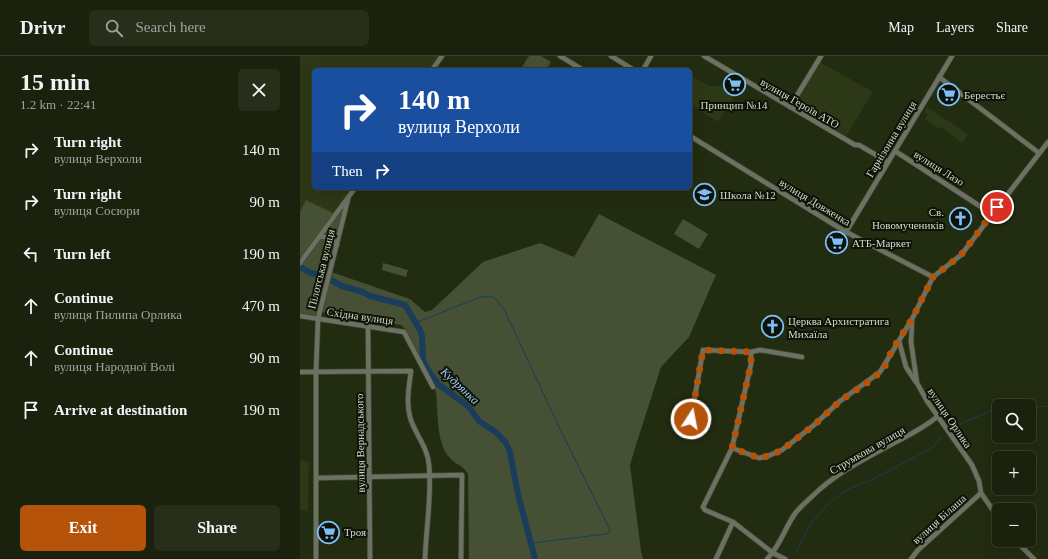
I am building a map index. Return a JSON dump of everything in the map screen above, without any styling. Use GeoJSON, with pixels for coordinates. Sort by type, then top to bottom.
{"type":"FeatureCollection","features":[{"type":"Feature","properties":{"kind":"street"},"geometry":{"type":"LineString","coordinates":[[433,68],[442,56]]}},
{"type":"Feature","properties":{"kind":"street"},"geometry":{"type":"LineString","coordinates":[[560,56],[580,68]]}},
{"type":"Feature","properties":{"kind":"street"},"geometry":{"type":"LineString","coordinates":[[611,56],[631,68]]}},
{"type":"Feature","properties":{"kind":"street"},"geometry":{"type":"LineString","coordinates":[[644,68],[651,56]]}},
{"type":"Feature","properties":{"kind":"street","name":"вулиця Героїв АТО"},"geometry":{"type":"LineString","coordinates":[[704,56],[855,145],[859,145],[888,162]]}},
{"type":"Feature","properties":{"kind":"street"},"geometry":{"type":"LineString","coordinates":[[790,107],[821,56]]}},
{"type":"Feature","properties":{"kind":"street","name":"Гарнізонна вулиця"},"geometry":{"type":"LineString","coordinates":[[846,232],[939,77],[949,57]]}},
{"type":"Feature","properties":{"kind":"street"},"geometry":{"type":"LineString","coordinates":[[939,77],[1039,153]]}},
{"type":"Feature","properties":{"kind":"street","name":"вулиця Довженка"},"geometry":{"type":"LineString","coordinates":[[692,137],[846,232],[933,277]]}},
{"type":"Feature","properties":{"kind":"street"},"geometry":{"type":"LineString","coordinates":[[732,448],[759,458],[782,450],[814,425],[840,401],[874,378],[885,366],[912,319],[933,277],[961,255],[1048,142]]}},
{"type":"Feature","properties":{"kind":"street","name":"вулиця Лазо"},"geometry":{"type":"LineString","coordinates":[[895,151],[992,214]]}},
{"type":"Feature","properties":{"kind":"street"},"geometry":{"type":"LineString","coordinates":[[300,263],[354,190]]}},
{"type":"Feature","properties":{"kind":"street","name":"Пілотська вулиця"},"geometry":{"type":"LineString","coordinates":[[316,559],[316,372],[318,319],[348,199]]}},
{"type":"Feature","properties":{"kind":"street"},"geometry":{"type":"LineString","coordinates":[[319,237],[330,237],[336,245]]}},
{"type":"Feature","properties":{"kind":"street","name":"Східна вулиця"},"geometry":{"type":"LineString","coordinates":[[300,316],[404,332],[433,387]]}},
{"type":"Feature","properties":{"kind":"street","name":"вулиця Орлика"},"geometry":{"type":"LineString","coordinates":[[912,319],[911,342],[917,383],[972,465],[979,481],[981,493],[992,509]]}},
{"type":"Feature","properties":{"kind":"street","name":"вулиця Вернадського"},"geometry":{"type":"LineString","coordinates":[[368,327],[370,559]]}},
{"type":"Feature","properties":{"kind":"street"},"geometry":{"type":"LineString","coordinates":[[899,341],[906,367],[917,383]]}},
{"type":"Feature","properties":{"kind":"street"},"geometry":{"type":"LineString","coordinates":[[691,419],[703,350],[751,352],[760,350],[802,357]]}},
{"type":"Feature","properties":{"kind":"street"},"geometry":{"type":"LineString","coordinates":[[751,352],[751,364],[732,448],[702,507],[704,510],[733,522],[773,553],[785,559]]}},
{"type":"Feature","properties":{"kind":"street"},"geometry":{"type":"LineString","coordinates":[[300,372],[411,371],[408,395],[410,416],[428,459],[428,532],[425,559]]}},
{"type":"Feature","properties":{"kind":"street","name":"Струмкова вулиця"},"geometry":{"type":"LineString","coordinates":[[766,559],[773,553],[794,514],[820,490],[837,476],[869,456],[915,432],[938,416]]}},
{"type":"Feature","properties":{"kind":"street"},"geometry":{"type":"LineString","coordinates":[[317,478],[462,475],[461,559]]}},
{"type":"Feature","properties":{"kind":"street","name":"вулиця Білаша"},"geometry":{"type":"LineString","coordinates":[[911,559],[918,550],[981,493]]}},
{"type":"Feature","properties":{"kind":"street"},"geometry":{"type":"LineString","coordinates":[[716,559],[733,522]]}},
{"type":"Feature","properties":{"kind":"street"},"geometry":{"type":"LineString","coordinates":[[1022,547],[1034,559]]}},
{"type":"Feature","properties":{"kind":"shaded area"},"geometry":{"type":"Polygon","coordinates":[[[300,56],[440,56],[431,68],[312,68],[312,190],[352,190],[300,260],[300,56]]]}},
{"type":"Feature","properties":{"kind":"shaded area"},"geometry":{"type":"Polygon","coordinates":[[[529,56],[541,56],[551,62],[547,68],[521,68],[529,56]]]}},
{"type":"Feature","properties":{"kind":"shaded area"},"geometry":{"type":"Polygon","coordinates":[[[820,62],[873,92],[846,136],[793,106],[820,62]]]}},
{"type":"Feature","properties":{"kind":"shaded area"},"geometry":{"type":"Polygon","coordinates":[[[692,75],[708,86],[720,86],[735,95],[718,122],[692,105],[692,75]]]}},
{"type":"Feature","properties":{"kind":"shaded area"},"geometry":{"type":"Polygon","coordinates":[[[927,107],[968,134],[962,143],[942,127],[940,129],[925,119],[928,115],[924,112],[927,107]]]}},
{"type":"Feature","properties":{"kind":"shaded area"},"geometry":{"type":"Polygon","coordinates":[[[306,200],[335,214],[300,259],[300,212],[306,200]]]}},
{"type":"Feature","properties":{"kind":"shaded area"},"geometry":{"type":"Polygon","coordinates":[[[345,206],[336,241],[330,236],[323,235],[345,206]]]}},
{"type":"Feature","properties":{"kind":"shaded area"},"geometry":{"type":"Polygon","coordinates":[[[599,214],[716,275],[689,337],[661,367],[630,465],[643,559],[469,559],[468,474],[450,458],[442,445],[438,427],[436,392],[433,384],[405,329],[401,325],[321,312],[331,272],[410,299],[425,312],[432,310],[483,262],[540,243],[574,257],[599,214]]]}},
{"type":"Feature","properties":{"kind":"shaded area"},"geometry":{"type":"Polygon","coordinates":[[[683,219],[708,234],[699,249],[674,234],[683,219]]]}},
{"type":"Feature","properties":{"kind":"shaded area"},"geometry":{"type":"Polygon","coordinates":[[[320,238],[329,239],[335,245],[317,318],[300,315],[300,265],[320,238]]]}},
{"type":"Feature","properties":{"kind":"shaded area"},"geometry":{"type":"Polygon","coordinates":[[[383,263],[408,270],[406,277],[382,270],[383,263]]]}},
{"type":"Feature","properties":{"kind":"shaded area"},"geometry":{"type":"Polygon","coordinates":[[[300,459],[309,462],[308,512],[300,509],[300,459]]]}},
{"type":"Feature","properties":{"kind":"waterway","name":"Кудрянка"},"geometry":{"type":"LineString","coordinates":[[300,267],[311,273],[322,275],[342,286],[363,292],[370,296],[405,305],[422,336],[423,361],[438,384],[469,407],[479,421],[497,433],[506,443],[510,452],[518,494],[535,559]]}},
{"type":"Feature","properties":{"kind":"waterway"},"geometry":{"type":"LineString","coordinates":[[415,323],[480,297],[494,297],[504,309],[558,425],[610,530],[610,532],[606,534],[532,543]]}},
{"type":"Feature","properties":{"kind":"waterway"},"geometry":{"type":"LineString","coordinates":[[1036,407],[1048,406]]}},
{"type":"Feature","properties":{"kind":"waterway"},"geometry":{"type":"LineString","coordinates":[[954,427],[992,410]]}},
{"type":"Feature","properties":{"kind":"waterway"},"geometry":{"type":"LineString","coordinates":[[796,552],[812,522],[830,502],[849,489],[873,479],[932,448],[942,436]]}},
{"type":"Feature","properties":{"kind":"place","name":"Принцип №14"},"geometry":{"type":"Point","coordinates":[734,85]}},
{"type":"Feature","properties":{"kind":"place","name":"Берестьє"},"geometry":{"type":"Point","coordinates":[948,95]}},
{"type":"Feature","properties":{"kind":"place","name":"Школа №12"},"geometry":{"type":"Point","coordinates":[704,195]}},
{"type":"Feature","properties":{"kind":"place","name":"Св. Новомучеників"},"geometry":{"type":"Point","coordinates":[960,218]}},
{"type":"Feature","properties":{"kind":"place","name":"АТБ-Маркет"},"geometry":{"type":"Point","coordinates":[837,243]}},
{"type":"Feature","properties":{"kind":"place","name":"Церква Архистратига Михаїла"},"geometry":{"type":"Point","coordinates":[772,327]}},
{"type":"Feature","properties":{"kind":"place","name":"Троя"},"geometry":{"type":"Point","coordinates":[329,532]}},
{"type":"Feature","properties":{"kind":"route"},"geometry":{"type":"LineString","coordinates":[[691,419],[703,350],[751,352],[751,364],[732,448],[759,458],[782,450],[814,425],[851,392],[874,378],[880,372],[912,319],[933,277],[949,266],[961,255],[997,207]]}}]}
